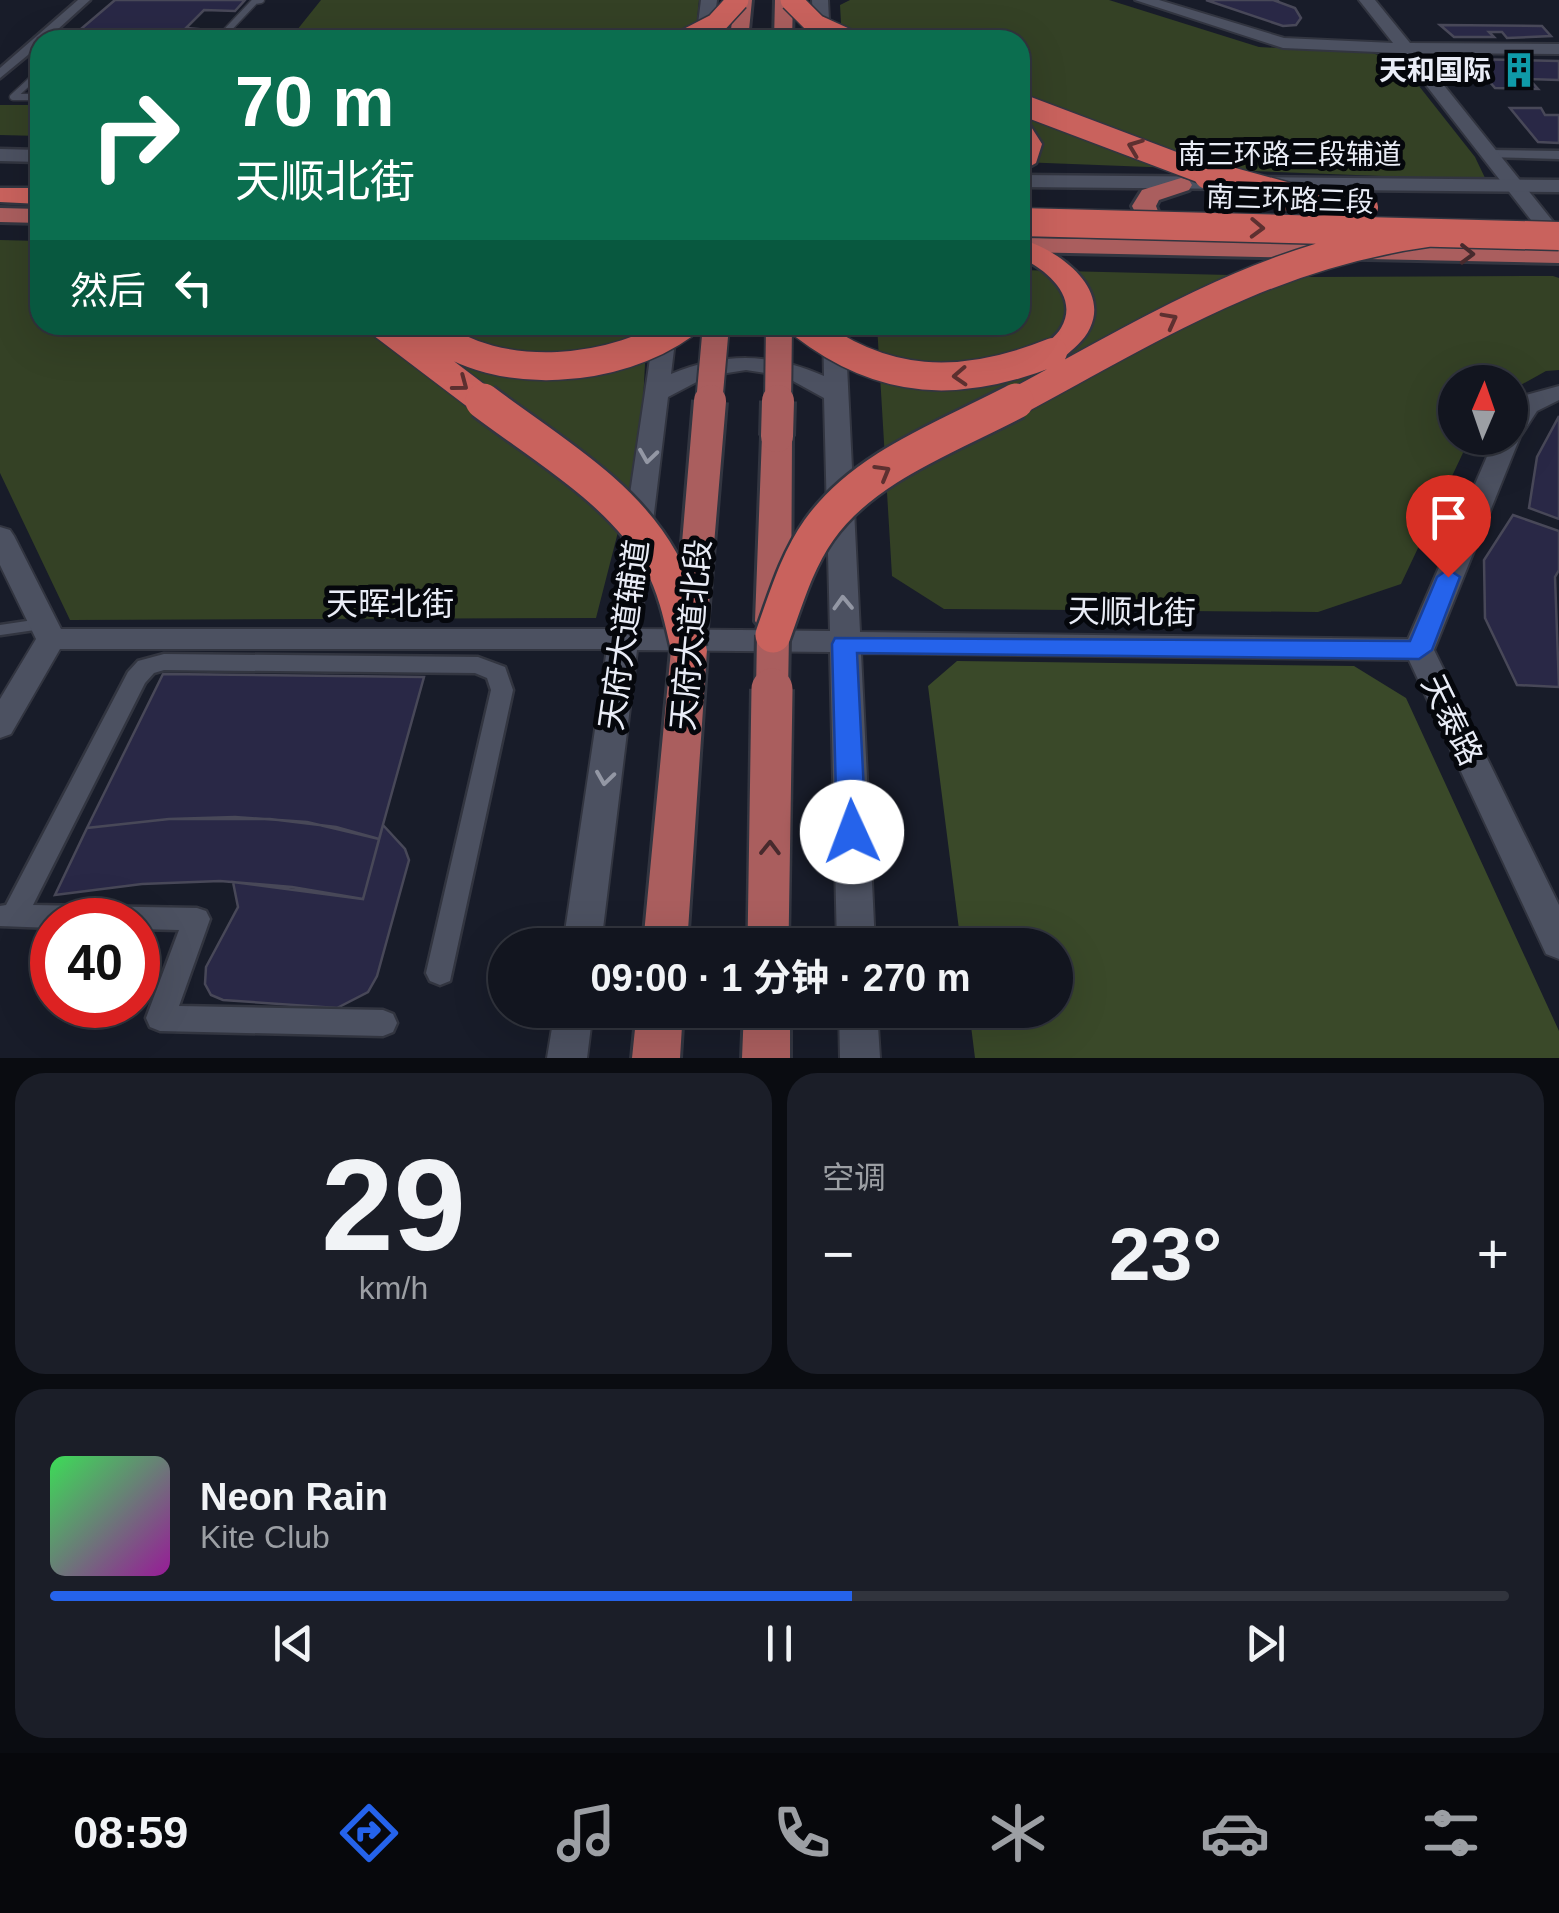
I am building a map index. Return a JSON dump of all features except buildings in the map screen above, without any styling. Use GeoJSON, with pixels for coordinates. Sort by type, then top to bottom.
{"type":"FeatureCollection","features":[{"type":"Feature","properties":{"kind":"highway"},"geometry":{"type":"LineString","coordinates":[[704,30],[740,0]]}},
{"type":"Feature","properties":{"kind":"highway"},"geometry":{"type":"LineString","coordinates":[[787,0],[827,30]]}},
{"type":"Feature","properties":{"kind":"highway"},"geometry":{"type":"LineString","coordinates":[[1030,108],[1212,176],[1290,197],[1364,207]]}},
{"type":"Feature","properties":{"kind":"highway"},"geometry":{"type":"LineString","coordinates":[[0,172],[30,173]]}},
{"type":"Feature","properties":{"kind":"highway"},"geometry":{"type":"LineString","coordinates":[[0,195],[30,196]]}},
{"type":"Feature","properties":{"kind":"highway","name":"南三环路三段"},"geometry":{"type":"LineString","coordinates":[[1030,198],[1559,215]]}},
{"type":"Feature","properties":{"kind":"highway","name":"南三环路三段"},"geometry":{"type":"LineString","coordinates":[[1030,222],[1559,239]]}},
{"type":"Feature","properties":{"kind":"highway"},"geometry":{"type":"LineString","coordinates":[[773,635],[795,573],[820,528],[871,478],[1238,284],[1290,262],[1360,241],[1428,233]]}},
{"type":"Feature","properties":{"kind":"highway"},"geometry":{"type":"LineString","coordinates":[[813,335],[822,344],[871,367],[920,376],[963,378],[1018,369],[1053,352],[1076,328],[1080,304],[1072,283],[1054,264],[1030,251]]}},
{"type":"Feature","properties":{"kind":"highway"},"geometry":{"type":"LineString","coordinates":[[396,335],[602,491],[632,520],[661,556],[676,589],[689,650]]}},
{"type":"Feature","properties":{"kind":"highway"},"geometry":{"type":"LineString","coordinates":[[439,335],[454,348],[500,362],[542,365],[588,361],[635,350],[671,335]]}},
{"type":"Feature","properties":{"kind":"main road"},"geometry":{"type":"LineString","coordinates":[[739,30],[740,0]]}},
{"type":"Feature","properties":{"kind":"main road"},"geometry":{"type":"LineString","coordinates":[[784,30],[787,0]]}},
{"type":"Feature","properties":{"kind":"main road"},"geometry":{"type":"LineString","coordinates":[[0,155],[30,156]]}},
{"type":"Feature","properties":{"kind":"main road","name":"南三环路三段辅道"},"geometry":{"type":"LineString","coordinates":[[1030,181],[1559,186]]}},
{"type":"Feature","properties":{"kind":"main road"},"geometry":{"type":"LineString","coordinates":[[1181,185],[1150,196],[1144,206],[1146,217],[1158,232],[1210,250]]}},
{"type":"Feature","properties":{"kind":"main road"},"geometry":{"type":"LineString","coordinates":[[0,215],[30,216]]}},
{"type":"Feature","properties":{"kind":"main road"},"geometry":{"type":"LineString","coordinates":[[1030,245],[1559,256]]}},
{"type":"Feature","properties":{"kind":"main road","name":"天府大道北段"},"geometry":{"type":"LineString","coordinates":[[666,928],[715,335]]}},
{"type":"Feature","properties":{"kind":"main road"},"geometry":{"type":"LineString","coordinates":[[768,928],[778,335]]}},
{"type":"Feature","properties":{"kind":"main road"},"geometry":{"type":"LineString","coordinates":[[656,1058],[658,1028]]}},
{"type":"Feature","properties":{"kind":"main road"},"geometry":{"type":"LineString","coordinates":[[766,1058],[767,1028]]}},
{"type":"Feature","properties":{"kind":"street"},"geometry":{"type":"LineString","coordinates":[[705,30],[709,0]]}},
{"type":"Feature","properties":{"kind":"street"},"geometry":{"type":"LineString","coordinates":[[820,0],[822,30]]}},
{"type":"Feature","properties":{"kind":"street"},"geometry":{"type":"LineString","coordinates":[[1143,0],[1283,42],[1559,49]]}},
{"type":"Feature","properties":{"kind":"street"},"geometry":{"type":"LineString","coordinates":[[1368,0],[1415,48]]}},
{"type":"Feature","properties":{"kind":"street"},"geometry":{"type":"LineString","coordinates":[[1381,0],[1559,239]]}},
{"type":"Feature","properties":{"kind":"street"},"geometry":{"type":"LineString","coordinates":[[51,30],[76,1]]}},
{"type":"Feature","properties":{"kind":"street"},"geometry":{"type":"LineString","coordinates":[[38,30],[76,1]]}},
{"type":"Feature","properties":{"kind":"street"},"geometry":{"type":"LineString","coordinates":[[0,59],[30,36]]}},
{"type":"Feature","properties":{"kind":"street"},"geometry":{"type":"LineString","coordinates":[[0,74],[30,53]]}},
{"type":"Feature","properties":{"kind":"street"},"geometry":{"type":"LineString","coordinates":[[1498,154],[1559,155]]}},
{"type":"Feature","properties":{"kind":"street"},"geometry":{"type":"LineString","coordinates":[[1521,185],[1559,215]]}},
{"type":"Feature","properties":{"kind":"street","name":"天府大道辅道"},"geometry":{"type":"LineString","coordinates":[[584,928],[665,335]]}},
{"type":"Feature","properties":{"kind":"street"},"geometry":{"type":"LineString","coordinates":[[834,335],[855,928]]}},
{"type":"Feature","properties":{"kind":"street"},"geometry":{"type":"LineString","coordinates":[[656,394],[695,370],[736,363],[796,370],[836,395]]}},
{"type":"Feature","properties":{"kind":"street","name":"天泰路"},"geometry":{"type":"LineString","coordinates":[[1528,405],[1549,393],[1559,393]]}},
{"type":"Feature","properties":{"kind":"street","name":"天泰路"},"geometry":{"type":"LineString","coordinates":[[1501,455],[1419,650],[1559,943]]}},
{"type":"Feature","properties":{"kind":"street"},"geometry":{"type":"LineString","coordinates":[[0,536],[46,631],[0,726]]}},
{"type":"Feature","properties":{"kind":"street","name":"天晖北街"},"geometry":{"type":"LineString","coordinates":[[46,631],[844,644]]}},
{"type":"Feature","properties":{"kind":"street","name":"天顺北街"},"geometry":{"type":"LineString","coordinates":[[844,644],[1419,650]]}},
{"type":"Feature","properties":{"kind":"street"},"geometry":{"type":"LineString","coordinates":[[383,1023],[160,1018],[198,919],[7,916],[136,678],[146,667],[164,662],[478,665],[498,673],[502,690],[440,973]]}},
{"type":"Feature","properties":{"kind":"street"},"geometry":{"type":"LineString","coordinates":[[567,1058],[571,1028]]}},
{"type":"Feature","properties":{"kind":"street"},"geometry":{"type":"LineString","coordinates":[[859,1028],[860,1058]]}},
{"type":"Feature","properties":{"kind":"lane"},"geometry":{"type":"LineString","coordinates":[[227,30],[254,1],[261,0]]}},
{"type":"Feature","properties":{"kind":"lane"},"geometry":{"type":"LineString","coordinates":[[30,82],[14,97],[30,97]]}},
{"type":"Feature","properties":{"kind":"lane"},"geometry":{"type":"LineString","coordinates":[[0,630],[46,631]]}},
{"type":"Feature","properties":{"kind":"green space"},"geometry":{"type":"Polygon","coordinates":[[[321,0],[699,0],[696,30],[297,30],[321,0]]]}},
{"type":"Feature","properties":{"kind":"green space"},"geometry":{"type":"Polygon","coordinates":[[[850,0],[1109,0],[1259,47],[1372,53],[1400,62],[1475,157],[1486,180],[1030,162],[1030,30],[841,30],[840,5],[850,0]]]}},
{"type":"Feature","properties":{"kind":"green space"},"geometry":{"type":"Polygon","coordinates":[[[0,105],[30,105],[30,136],[0,135],[0,105]]]}},
{"type":"Feature","properties":{"kind":"green space"},"geometry":{"type":"Polygon","coordinates":[[[0,240],[30,241],[30,335],[646,335],[641,442],[596,618],[70,620],[0,473],[0,240]]]}},
{"type":"Feature","properties":{"kind":"green space"},"geometry":{"type":"Polygon","coordinates":[[[1030,270],[1559,278],[1559,370],[1546,371],[1528,381],[1528,365],[1438,365],[1438,455],[1462,455],[1401,584],[1318,612],[944,609],[892,576],[878,335],[1030,335],[1030,270]]]}},
{"type":"Feature","properties":{"kind":"green space"},"geometry":{"type":"Polygon","coordinates":[[[957,661],[1354,666],[1406,698],[1559,1031],[1559,1058],[975,1058],[971,1028],[1073,1028],[1073,928],[959,928],[928,686],[957,661]]]}},
{"type":"Feature","properties":{"kind":"place","name":"天和国际"},"geometry":{"type":"Point","coordinates":[1519,70]}},
{"type":"Feature","properties":{"kind":"route"},"geometry":{"type":"LineString","coordinates":[[852,832],[844,644],[1419,650],[1448,577]]}}]}
